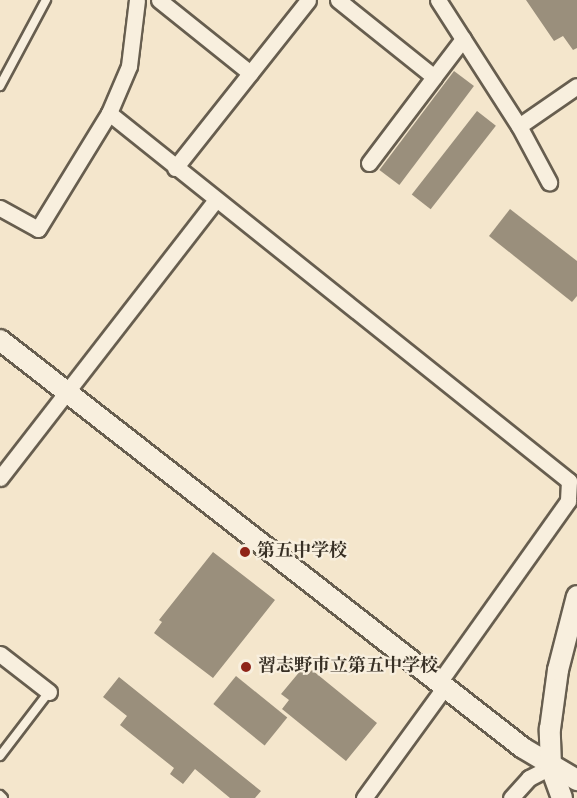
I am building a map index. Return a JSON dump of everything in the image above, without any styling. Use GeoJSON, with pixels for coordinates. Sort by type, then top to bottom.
{"type":"FeatureCollection","features":[{"type":"Feature","properties":{"kind":"street"},"geometry":{"type":"LineString","coordinates":[[0,208],[38,229],[109,113],[129,66],[137,0]]}},
{"type":"Feature","properties":{"kind":"street"},"geometry":{"type":"LineString","coordinates":[[159,0],[250,73]]}},
{"type":"Feature","properties":{"kind":"street"},"geometry":{"type":"LineString","coordinates":[[175,168],[308,0]]}},
{"type":"Feature","properties":{"kind":"street"},"geometry":{"type":"LineString","coordinates":[[338,0],[434,77]]}},
{"type":"Feature","properties":{"kind":"street"},"geometry":{"type":"LineString","coordinates":[[438,0],[519,126],[549,182]]}},
{"type":"Feature","properties":{"kind":"street"},"geometry":{"type":"LineString","coordinates":[[369,163],[463,39]]}},
{"type":"Feature","properties":{"kind":"street"},"geometry":{"type":"LineString","coordinates":[[519,126],[577,87]]}},
{"type":"Feature","properties":{"kind":"street"},"geometry":{"type":"LineString","coordinates":[[109,113],[215,201],[569,481],[568,501],[364,798]]}},
{"type":"Feature","properties":{"kind":"street"},"geometry":{"type":"LineString","coordinates":[[0,478],[215,201]]}},
{"type":"Feature","properties":{"kind":"street"},"geometry":{"type":"LineString","coordinates":[[0,340],[441,686],[551,767],[577,780]]}},
{"type":"Feature","properties":{"kind":"street"},"geometry":{"type":"LineString","coordinates":[[562,798],[551,767],[550,729],[558,670],[577,596]]}},
{"type":"Feature","properties":{"kind":"street"},"geometry":{"type":"LineString","coordinates":[[0,654],[49,692]]}},
{"type":"Feature","properties":{"kind":"street"},"geometry":{"type":"LineString","coordinates":[[511,798],[529,778],[551,767]]}},
{"type":"Feature","properties":{"kind":"lane"},"geometry":{"type":"LineString","coordinates":[[0,86],[46,0]]}},
{"type":"Feature","properties":{"kind":"lane"},"geometry":{"type":"LineString","coordinates":[[0,756],[49,692]]}},
{"type":"Feature","properties":{"kind":"lane"},"geometry":{"type":"LineString","coordinates":[[0,795],[3,798]]}},
{"type":"Feature","properties":{"kind":"building"},"geometry":{"type":"Polygon","coordinates":[[[526,0],[577,0],[577,48],[573,50],[563,36],[554,41],[526,0]]]}},
{"type":"Feature","properties":{"kind":"building"},"geometry":{"type":"Polygon","coordinates":[[[454,71],[474,86],[399,185],[379,170],[454,71]]]}},
{"type":"Feature","properties":{"kind":"building"},"geometry":{"type":"Polygon","coordinates":[[[477,111],[496,126],[431,209],[412,195],[477,111]]]}},
{"type":"Feature","properties":{"kind":"building"},"geometry":{"type":"Polygon","coordinates":[[[510,209],[577,261],[577,296],[572,302],[489,236],[510,209]]]}},
{"type":"Feature","properties":{"kind":"building"},"geometry":{"type":"Polygon","coordinates":[[[213,552],[275,600],[213,678],[154,633],[162,622],[159,620],[213,552]]]}},
{"type":"Feature","properties":{"kind":"building"},"geometry":{"type":"Polygon","coordinates":[[[301,670],[307,675],[312,670],[377,723],[346,761],[282,709],[289,700],[281,694],[301,670]]]}},
{"type":"Feature","properties":{"kind":"building"},"geometry":{"type":"Polygon","coordinates":[[[236,676],[287,718],[265,746],[213,704],[236,676]]]}},
{"type":"Feature","properties":{"kind":"building"},"geometry":{"type":"Polygon","coordinates":[[[119,677],[261,791],[255,798],[230,798],[195,769],[183,784],[170,774],[174,768],[120,725],[127,716],[103,697],[119,677]]]}},
{"type":"Feature","properties":{"kind":"place","name":"第五中学校"},"geometry":{"type":"Point","coordinates":[245,552]}},
{"type":"Feature","properties":{"kind":"place","name":"習志野市立第五中学校"},"geometry":{"type":"Point","coordinates":[246,667]}}]}
